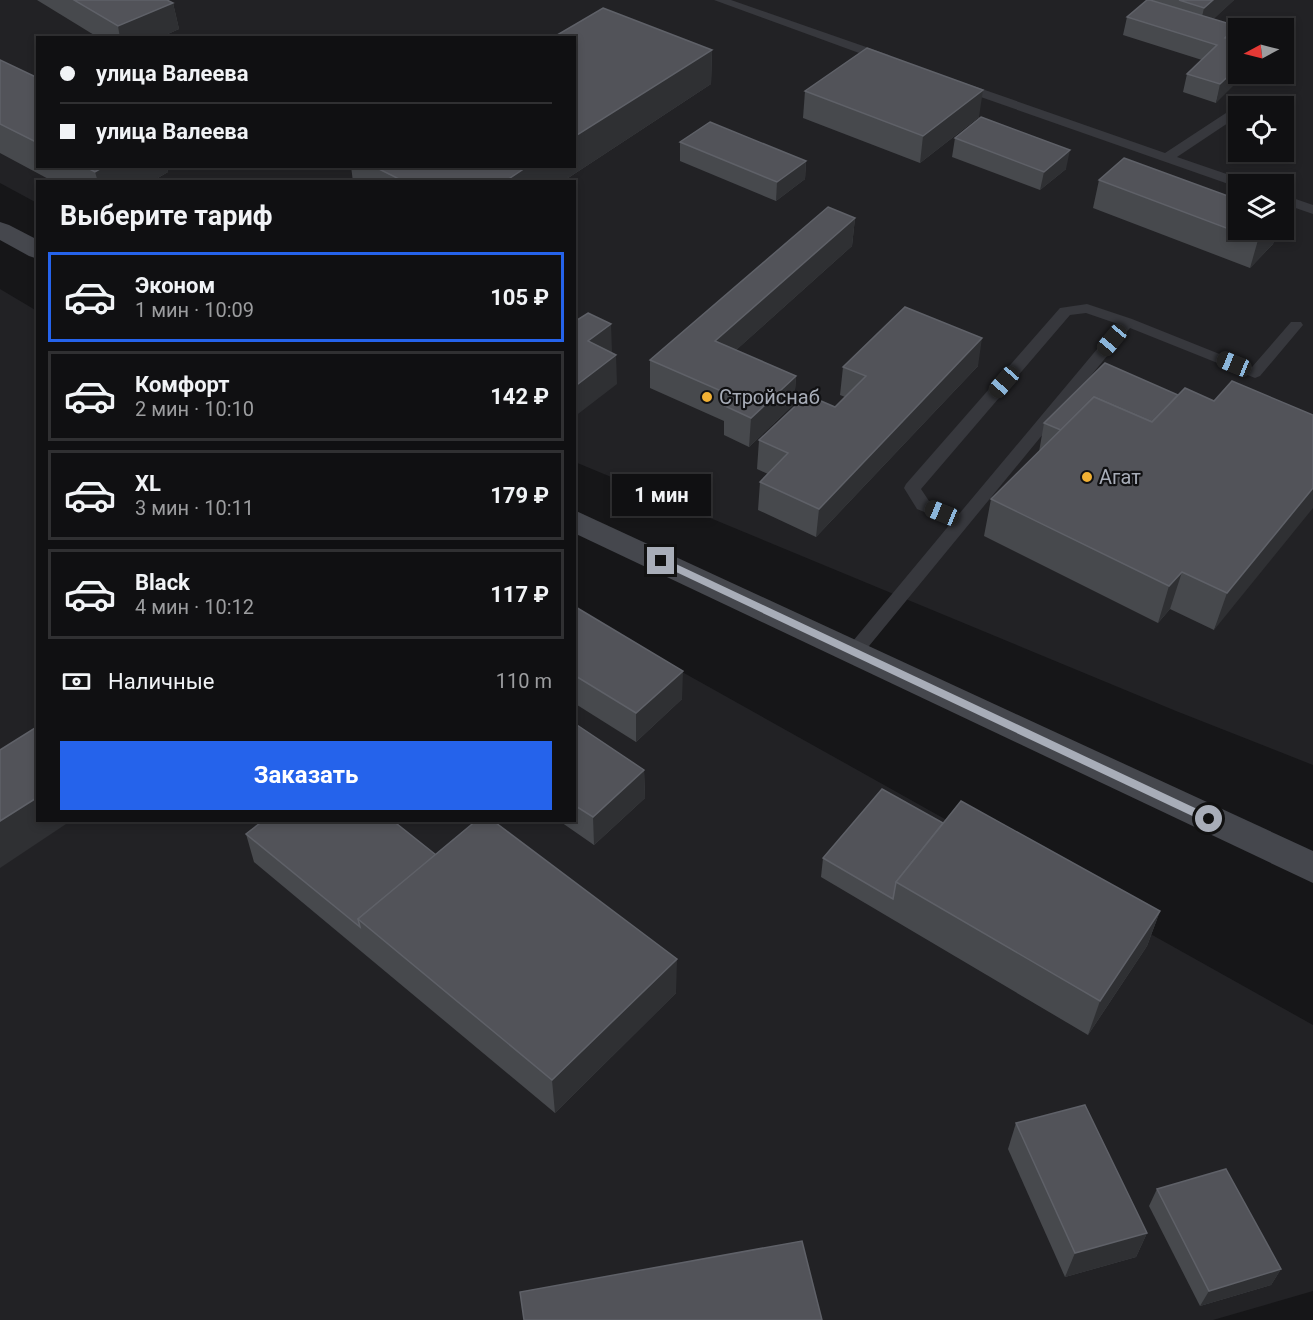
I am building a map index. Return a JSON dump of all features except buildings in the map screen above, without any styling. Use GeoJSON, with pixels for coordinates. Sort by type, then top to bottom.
{"type":"FeatureCollection","features":[{"type":"Feature","properties":{"kind":"main road"},"geometry":{"type":"LineString","coordinates":[[0,230],[36,250]]}},
{"type":"Feature","properties":{"kind":"main road"},"geometry":{"type":"LineString","coordinates":[[576,521],[1313,868]]}},
{"type":"Feature","properties":{"kind":"lane"},"geometry":{"type":"LineString","coordinates":[[720,0],[898,63]]}},
{"type":"Feature","properties":{"kind":"lane"},"geometry":{"type":"LineString","coordinates":[[943,79],[1228,179]]}},
{"type":"Feature","properties":{"kind":"lane"},"geometry":{"type":"LineString","coordinates":[[1166,158],[1228,117]]}},
{"type":"Feature","properties":{"kind":"lane"},"geometry":{"type":"LineString","coordinates":[[1294,203],[1313,210]]}},
{"type":"Feature","properties":{"kind":"lane"},"geometry":{"type":"LineString","coordinates":[[962,521],[922,505],[912,488],[1065,311],[1087,308],[1255,373]]}},
{"type":"Feature","properties":{"kind":"lane"},"geometry":{"type":"LineString","coordinates":[[854,652],[1127,322]]}},
{"type":"Feature","properties":{"kind":"lane"},"geometry":{"type":"LineString","coordinates":[[1242,390],[1296,325]]}},
{"type":"Feature","properties":{"kind":"shaded area"},"geometry":{"type":"Polygon","coordinates":[[[0,0],[1313,0],[1313,765],[1176,711],[576,462],[576,180],[36,180],[36,202],[0,183],[0,0]]]}},
{"type":"Feature","properties":{"kind":"shaded area"},"geometry":{"type":"Polygon","coordinates":[[[0,289],[36,310],[36,822],[576,822],[576,613],[1313,1025],[1313,1291],[1213,1320],[0,1320],[0,289]]]}},
{"type":"Feature","properties":{"kind":"place","name":"Стройснаб"},"geometry":{"type":"Point","coordinates":[707,397]}},
{"type":"Feature","properties":{"kind":"place","name":"Агат"},"geometry":{"type":"Point","coordinates":[1087,477]}},
{"type":"Feature","properties":{"kind":"route"},"geometry":{"type":"LineString","coordinates":[[661,561],[1209,819]]}}]}
